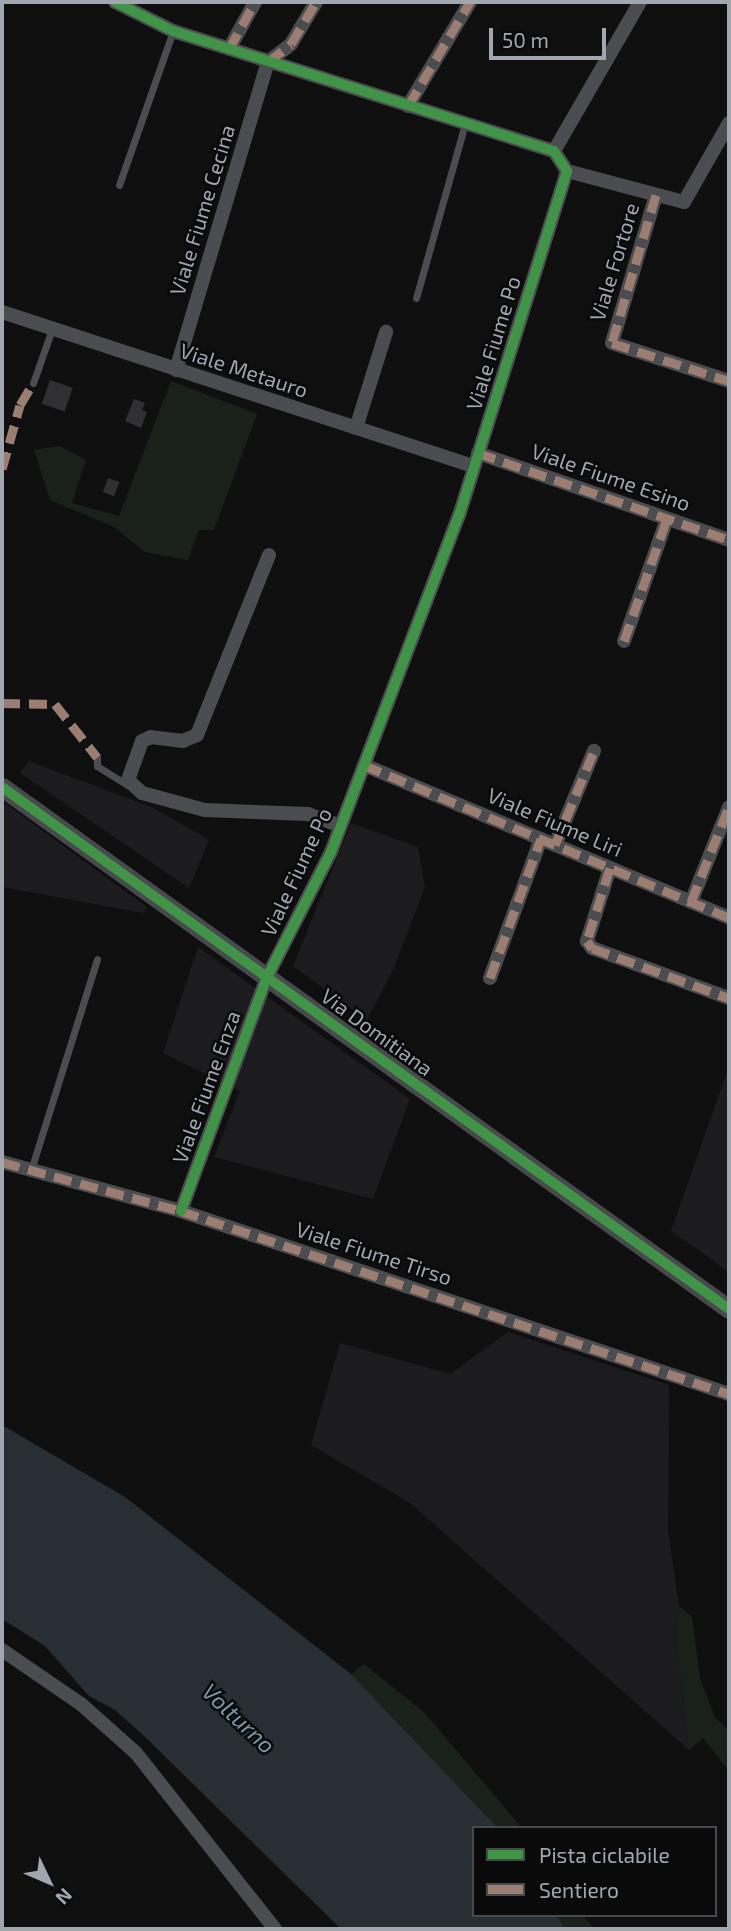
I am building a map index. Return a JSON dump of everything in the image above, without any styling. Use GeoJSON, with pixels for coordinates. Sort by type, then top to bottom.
{"type":"FeatureCollection","features":[{"type":"Feature","properties":{"kind":"street"},"geometry":{"type":"LineString","coordinates":[[115,2],[173,31],[554,151],[567,170],[684,202],[729,123]]}},
{"type":"Feature","properties":{"kind":"street"},"geometry":{"type":"LineString","coordinates":[[229,49],[255,2]]}},
{"type":"Feature","properties":{"kind":"street"},"geometry":{"type":"LineString","coordinates":[[268,62],[291,44],[316,2]]}},
{"type":"Feature","properties":{"kind":"street"},"geometry":{"type":"LineString","coordinates":[[408,106],[470,2]]}},
{"type":"Feature","properties":{"kind":"street"},"geometry":{"type":"LineString","coordinates":[[554,151],[640,2]]}},
{"type":"Feature","properties":{"kind":"street","name":"Viale Fiume Cecina"},"geometry":{"type":"LineString","coordinates":[[176,370],[268,62]]}},
{"type":"Feature","properties":{"kind":"street","name":"Viale Fiume Po"},"geometry":{"type":"LineString","coordinates":[[267,977],[341,826],[364,765],[476,460],[567,170]]}},
{"type":"Feature","properties":{"kind":"street","name":"Viale Fortore"},"geometry":{"type":"LineString","coordinates":[[656,195],[612,343],[729,381]]}},
{"type":"Feature","properties":{"kind":"street","name":"Viale Metauro"},"geometry":{"type":"LineString","coordinates":[[2,312],[356,428],[476,460]]}},
{"type":"Feature","properties":{"kind":"street"},"geometry":{"type":"LineString","coordinates":[[356,428],[386,332]]}},
{"type":"Feature","properties":{"kind":"street","name":"Viale Fiume Esino"},"geometry":{"type":"LineString","coordinates":[[476,460],[729,540]]}},
{"type":"Feature","properties":{"kind":"street"},"geometry":{"type":"LineString","coordinates":[[624,641],[667,519]]}},
{"type":"Feature","properties":{"kind":"street"},"geometry":{"type":"LineString","coordinates":[[269,555],[197,735],[183,741],[151,737],[142,741],[128,780],[132,788],[205,810],[308,814],[341,826]]}},
{"type":"Feature","properties":{"kind":"street"},"geometry":{"type":"LineString","coordinates":[[555,845],[594,751]]}},
{"type":"Feature","properties":{"kind":"street","name":"Viale Fiume Liri"},"geometry":{"type":"LineString","coordinates":[[364,765],[729,918]]}},
{"type":"Feature","properties":{"kind":"street","name":"Via Domitiana"},"geometry":{"type":"LineString","coordinates":[[2,787],[729,1309]]}},
{"type":"Feature","properties":{"kind":"street"},"geometry":{"type":"LineString","coordinates":[[691,902],[729,807]]}},
{"type":"Feature","properties":{"kind":"street"},"geometry":{"type":"LineString","coordinates":[[490,978],[541,839]]}},
{"type":"Feature","properties":{"kind":"street"},"geometry":{"type":"LineString","coordinates":[[610,868],[587,940],[592,948],[729,998]]}},
{"type":"Feature","properties":{"kind":"street","name":"Viale Fiume Enza"},"geometry":{"type":"LineString","coordinates":[[181,1211],[267,977]]}},
{"type":"Feature","properties":{"kind":"street","name":"Viale Fiume Tirso"},"geometry":{"type":"LineString","coordinates":[[2,1162],[181,1211],[729,1394]]}},
{"type":"Feature","properties":{"kind":"street"},"geometry":{"type":"LineString","coordinates":[[2,1650],[81,1704],[136,1753],[275,1929]]}},
{"type":"Feature","properties":{"kind":"lane"},"geometry":{"type":"LineString","coordinates":[[119,186],[173,31]]}},
{"type":"Feature","properties":{"kind":"lane"},"geometry":{"type":"LineString","coordinates":[[416,298],[465,123]]}},
{"type":"Feature","properties":{"kind":"lane"},"geometry":{"type":"LineString","coordinates":[[33,383],[52,328]]}},
{"type":"Feature","properties":{"kind":"lane"},"geometry":{"type":"LineString","coordinates":[[97,757],[97,766],[132,788]]}},
{"type":"Feature","properties":{"kind":"lane"},"geometry":{"type":"LineString","coordinates":[[31,1170],[97,959]]}},
{"type":"Feature","properties":{"kind":"shaded area"},"geometry":{"type":"Polygon","coordinates":[[[171,381],[257,414],[214,530],[199,530],[188,560],[145,552],[114,527],[50,500],[34,450],[60,446],[86,460],[72,503],[119,516],[171,381]]]}},
{"type":"Feature","properties":{"kind":"shaded area"},"geometry":{"type":"Polygon","coordinates":[[[29,761],[154,808],[209,840],[189,888],[20,773],[29,761]]]}},
{"type":"Feature","properties":{"kind":"shaded area"},"geometry":{"type":"Polygon","coordinates":[[[2,801],[147,907],[143,913],[2,887],[2,801]]]}},
{"type":"Feature","properties":{"kind":"shaded area"},"geometry":{"type":"Polygon","coordinates":[[[351,823],[418,847],[425,887],[393,970],[367,1020],[293,966],[351,823]]]}},
{"type":"Feature","properties":{"kind":"shaded area"},"geometry":{"type":"Polygon","coordinates":[[[198,947],[410,1099],[373,1199],[214,1157],[240,1091],[163,1053],[198,947]]]}},
{"type":"Feature","properties":{"kind":"shaded area"},"geometry":{"type":"Polygon","coordinates":[[[729,1066],[729,1272],[671,1231],[729,1066]]]}},
{"type":"Feature","properties":{"kind":"shaded area"},"geometry":{"type":"Polygon","coordinates":[[[508,1332],[669,1385],[668,1530],[679,1606],[676,1634],[689,1750],[410,1503],[311,1445],[340,1343],[450,1374],[508,1332]]]}},
{"type":"Feature","properties":{"kind":"shaded area"},"geometry":{"type":"Polygon","coordinates":[[[679,1606],[692,1617],[700,1679],[715,1717],[729,1731],[729,1771],[703,1738],[689,1750],[676,1634],[679,1606]]]}},
{"type":"Feature","properties":{"kind":"shaded area"},"geometry":{"type":"Polygon","coordinates":[[[364,1664],[424,1712],[520,1826],[496,1826],[351,1674],[364,1664]]]}},
{"type":"Feature","properties":{"kind":"shaded area"},"geometry":{"type":"Polygon","coordinates":[[[557,1917],[585,1917],[594,1929],[565,1929],[557,1917]]]}},
{"type":"Feature","properties":{"kind":"water","name":"Volturno"},"geometry":{"type":"Polygon","coordinates":[[[2,1425],[125,1497],[351,1674],[496,1826],[472,1826],[472,1917],[557,1917],[565,1929],[341,1929],[143,1735],[115,1710],[89,1696],[45,1646],[2,1619],[2,1425]]]}},
{"type":"Feature","properties":{"kind":"building"},"geometry":{"type":"Polygon","coordinates":[[[50,380],[73,388],[65,411],[42,404],[50,380]]]}},
{"type":"Feature","properties":{"kind":"building"},"geometry":{"type":"Polygon","coordinates":[[[134,399],[145,403],[142,410],[147,412],[141,428],[125,421],[134,399]]]}},
{"type":"Feature","properties":{"kind":"building"},"geometry":{"type":"Polygon","coordinates":[[[108,478],[119,482],[114,496],[103,492],[108,478]]]}},
{"type":"Feature","properties":{"kind":"marked path"},"geometry":{"type":"LineString","coordinates":[[229,49],[255,2]]}},
{"type":"Feature","properties":{"kind":"marked path"},"geometry":{"type":"LineString","coordinates":[[268,62],[291,44],[316,2]]}},
{"type":"Feature","properties":{"kind":"marked path"},"geometry":{"type":"LineString","coordinates":[[408,106],[470,2]]}},
{"type":"Feature","properties":{"kind":"marked path"},"geometry":{"type":"LineString","coordinates":[[656,195],[612,343],[729,381]]}},
{"type":"Feature","properties":{"kind":"marked path"},"geometry":{"type":"LineString","coordinates":[[2,469],[20,405],[33,383]]}},
{"type":"Feature","properties":{"kind":"marked path"},"geometry":{"type":"LineString","coordinates":[[478,453],[729,540]]}},
{"type":"Feature","properties":{"kind":"marked path"},"geometry":{"type":"LineString","coordinates":[[624,641],[667,519]]}},
{"type":"Feature","properties":{"kind":"marked path"},"geometry":{"type":"LineString","coordinates":[[2,703],[55,704],[97,757]]}},
{"type":"Feature","properties":{"kind":"marked path"},"geometry":{"type":"LineString","coordinates":[[555,845],[594,751]]}},
{"type":"Feature","properties":{"kind":"marked path"},"geometry":{"type":"LineString","coordinates":[[364,765],[729,918]]}},
{"type":"Feature","properties":{"kind":"marked path"},"geometry":{"type":"LineString","coordinates":[[691,902],[729,807]]}},
{"type":"Feature","properties":{"kind":"marked path"},"geometry":{"type":"LineString","coordinates":[[490,978],[541,839]]}},
{"type":"Feature","properties":{"kind":"marked path"},"geometry":{"type":"LineString","coordinates":[[610,868],[587,941],[592,948],[729,998]]}},
{"type":"Feature","properties":{"kind":"marked path"},"geometry":{"type":"LineString","coordinates":[[2,1162],[181,1211],[729,1394]]}},
{"type":"Feature","properties":{"kind":"cycle path"},"geometry":{"type":"LineString","coordinates":[[115,2],[173,31],[554,151],[567,171],[459,515],[331,852],[267,977],[181,1211]]}},
{"type":"Feature","properties":{"kind":"cycle path"},"geometry":{"type":"LineString","coordinates":[[2,787],[729,1309]]}}]}
